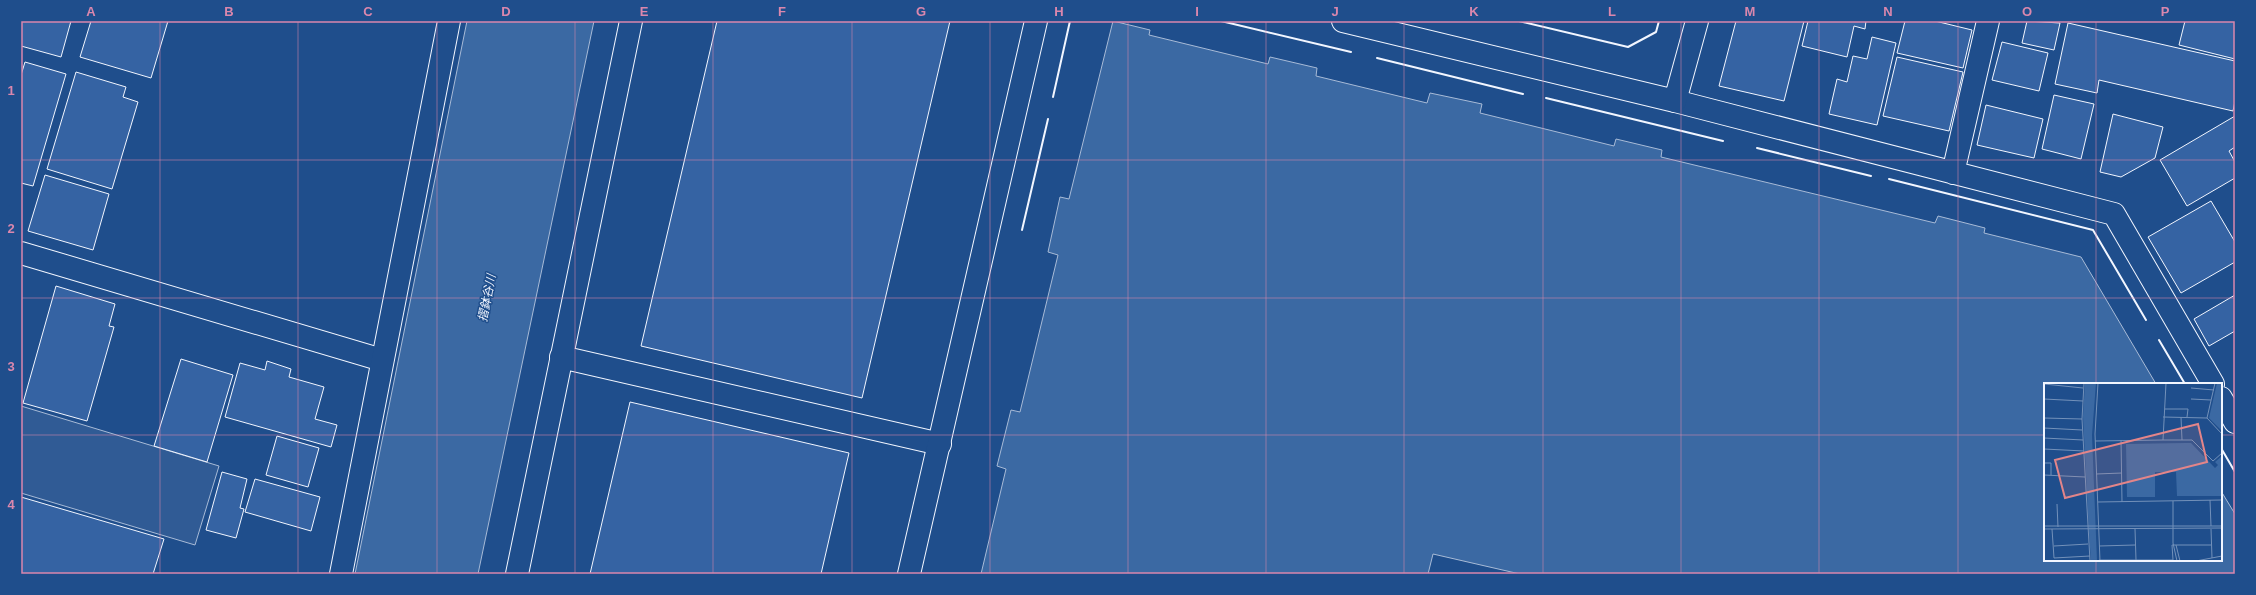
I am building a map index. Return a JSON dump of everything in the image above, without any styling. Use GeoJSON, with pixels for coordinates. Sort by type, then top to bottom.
{"type":"FeatureCollection","features":[{"type":"Feature","properties":{"kind":"street"},"geometry":{"type":"LineString","coordinates":[[341,574],[449,21]]}},
{"type":"Feature","properties":{"kind":"street"},"geometry":{"type":"LineString","coordinates":[[517,574],[631,21]]}},
{"type":"Feature","properties":{"kind":"street"},"geometry":{"type":"LineString","coordinates":[[909,574],[1036,21]]}},
{"type":"Feature","properties":{"kind":"street"},"geometry":{"type":"LineString","coordinates":[[1343,21],[1675,101],[2114,214],[2212,383]]}},
{"type":"Feature","properties":{"kind":"street"},"geometry":{"type":"LineString","coordinates":[[1675,101],[1697,21]]}},
{"type":"Feature","properties":{"kind":"street"},"geometry":{"type":"LineString","coordinates":[[1953,173],[1988,21]]}},
{"type":"Feature","properties":{"kind":"street"},"geometry":{"type":"LineString","coordinates":[[21,253],[382,360]]}},
{"type":"Feature","properties":{"kind":"street"},"geometry":{"type":"LineString","coordinates":[[561,357],[940,444]]}},
{"type":"Feature","properties":{"kind":"street"},"geometry":{"type":"LineString","coordinates":[[2222,400],[2235,422]]}},
{"type":"Feature","properties":{"kind":"shaded area"},"geometry":{"type":"Polygon","coordinates":[[[21,406],[219,466],[195,545],[21,493],[21,406]]]}},
{"type":"Feature","properties":{"kind":"water","name":"摺鉢谷川"},"geometry":{"type":"Polygon","coordinates":[[[467,21],[594,21],[478,574],[355,574],[467,21]]]}},
{"type":"Feature","properties":{"kind":"water"},"geometry":{"type":"Polygon","coordinates":[[[1113,21],[1150,30],[1149,35],[1268,64],[1270,57],[1317,68],[1316,76],[1427,103],[1430,93],[1482,104],[1480,113],[1614,146],[1616,139],[1662,150],[1661,157],[1935,223],[1938,216],[1985,228],[1984,233],[2081,257],[2155,383],[2044,383],[2044,561],[2222,561],[2222,493],[2235,514],[2235,574],[1520,574],[1433,554],[1428,574],[981,574],[1006,469],[997,466],[1011,410],[1020,412],[1058,255],[1048,252],[1060,197],[1069,199],[1113,21]]]}},
{"type":"Feature","properties":{"kind":"building"},"geometry":{"type":"Polygon","coordinates":[[[21,21],[71,21],[61,57],[21,46],[21,21]]]}},
{"type":"Feature","properties":{"kind":"building"},"geometry":{"type":"Polygon","coordinates":[[[91,21],[168,21],[151,78],[80,57],[91,21]]]}},
{"type":"Feature","properties":{"kind":"building"},"geometry":{"type":"Polygon","coordinates":[[[717,21],[950,21],[862,398],[641,346],[717,21]]]}},
{"type":"Feature","properties":{"kind":"building"},"geometry":{"type":"Polygon","coordinates":[[[1736,21],[1804,21],[1784,101],[1719,86],[1736,21]]]}},
{"type":"Feature","properties":{"kind":"building"},"geometry":{"type":"Polygon","coordinates":[[[1808,21],[1866,21],[1865,29],[1854,26],[1847,57],[1802,46],[1808,21]]]}},
{"type":"Feature","properties":{"kind":"building"},"geometry":{"type":"Polygon","coordinates":[[[1905,21],[1935,21],[1972,30],[1963,68],[1897,53],[1905,21]]]}},
{"type":"Feature","properties":{"kind":"building"},"geometry":{"type":"Polygon","coordinates":[[[2027,21],[2060,23],[2054,50],[2022,43],[2027,21]]]}},
{"type":"Feature","properties":{"kind":"building"},"geometry":{"type":"Polygon","coordinates":[[[2185,21],[2235,21],[2235,59],[2179,45],[2185,21]]]}},
{"type":"Feature","properties":{"kind":"building"},"geometry":{"type":"Polygon","coordinates":[[[2068,23],[2235,61],[2235,101],[2233,111],[2099,80],[2097,93],[2055,84],[2068,23]]]}},
{"type":"Feature","properties":{"kind":"building"},"geometry":{"type":"Polygon","coordinates":[[[1872,37],[1896,43],[1877,125],[1829,114],[1837,79],[1847,82],[1853,56],[1867,59],[1872,37]]]}},
{"type":"Feature","properties":{"kind":"building"},"geometry":{"type":"Polygon","coordinates":[[[2002,42],[2048,53],[2039,91],[1992,80],[2002,42]]]}},
{"type":"Feature","properties":{"kind":"building"},"geometry":{"type":"Polygon","coordinates":[[[1897,57],[1963,72],[1949,131],[1883,116],[1897,57]]]}},
{"type":"Feature","properties":{"kind":"building"},"geometry":{"type":"Polygon","coordinates":[[[25,62],[66,74],[33,186],[21,183],[21,75],[25,62]]]}},
{"type":"Feature","properties":{"kind":"building"},"geometry":{"type":"Polygon","coordinates":[[[76,72],[126,87],[123,97],[138,102],[112,189],[47,169],[76,72]]]}},
{"type":"Feature","properties":{"kind":"building"},"geometry":{"type":"Polygon","coordinates":[[[2054,95],[2094,104],[2081,159],[2042,149],[2054,95]]]}},
{"type":"Feature","properties":{"kind":"building"},"geometry":{"type":"Polygon","coordinates":[[[1986,105],[2043,119],[2034,158],[1977,145],[1986,105]]]}},
{"type":"Feature","properties":{"kind":"building"},"geometry":{"type":"Polygon","coordinates":[[[2113,114],[2163,127],[2155,158],[2121,177],[2100,172],[2113,114]]]}},
{"type":"Feature","properties":{"kind":"building"},"geometry":{"type":"Polygon","coordinates":[[[2235,116],[2235,147],[2229,151],[2235,162],[2235,178],[2187,206],[2160,160],[2235,116]]]}},
{"type":"Feature","properties":{"kind":"building"},"geometry":{"type":"Polygon","coordinates":[[[45,175],[109,194],[93,250],[28,231],[45,175]]]}},
{"type":"Feature","properties":{"kind":"building"},"geometry":{"type":"Polygon","coordinates":[[[2211,201],[2235,242],[2235,262],[2181,293],[2148,237],[2211,201]]]}},
{"type":"Feature","properties":{"kind":"building"},"geometry":{"type":"Polygon","coordinates":[[[56,286],[115,304],[109,326],[114,327],[87,421],[23,403],[56,286]]]}},
{"type":"Feature","properties":{"kind":"building"},"geometry":{"type":"Polygon","coordinates":[[[2235,295],[2235,331],[2209,346],[2194,319],[2235,295]]]}},
{"type":"Feature","properties":{"kind":"building"},"geometry":{"type":"Polygon","coordinates":[[[181,359],[233,375],[207,462],[154,446],[181,359]]]}},
{"type":"Feature","properties":{"kind":"building"},"geometry":{"type":"Polygon","coordinates":[[[267,361],[291,369],[289,377],[324,387],[315,419],[337,425],[331,447],[225,417],[240,363],[265,370],[267,361]]]}},
{"type":"Feature","properties":{"kind":"building"},"geometry":{"type":"Polygon","coordinates":[[[630,402],[849,453],[821,574],[590,574],[630,402]]]}},
{"type":"Feature","properties":{"kind":"building"},"geometry":{"type":"Polygon","coordinates":[[[277,436],[319,448],[308,487],[266,475],[277,436]]]}},
{"type":"Feature","properties":{"kind":"building"},"geometry":{"type":"Polygon","coordinates":[[[222,472],[247,479],[240,508],[244,509],[236,538],[206,530],[222,472]]]}},
{"type":"Feature","properties":{"kind":"building"},"geometry":{"type":"Polygon","coordinates":[[[255,479],[320,497],[311,531],[245,512],[255,479]]]}},
{"type":"Feature","properties":{"kind":"building"},"geometry":{"type":"Polygon","coordinates":[[[21,497],[164,539],[153,574],[21,574],[21,497]]]}},
{"type":"Feature","properties":{"kind":"wall"},"geometry":{"type":"LineString","coordinates":[[1053,97],[1070,21]]}},
{"type":"Feature","properties":{"kind":"wall"},"geometry":{"type":"LineString","coordinates":[[1221,21],[1351,52]]}},
{"type":"Feature","properties":{"kind":"wall"},"geometry":{"type":"LineString","coordinates":[[1519,21],[1628,47],[1656,32],[1659,21]]}},
{"type":"Feature","properties":{"kind":"wall"},"geometry":{"type":"LineString","coordinates":[[1377,58],[1523,94]]}},
{"type":"Feature","properties":{"kind":"wall"},"geometry":{"type":"LineString","coordinates":[[1546,98],[1723,141]]}},
{"type":"Feature","properties":{"kind":"wall"},"geometry":{"type":"LineString","coordinates":[[1022,230],[1048,119]]}},
{"type":"Feature","properties":{"kind":"wall"},"geometry":{"type":"LineString","coordinates":[[1757,148],[1871,176]]}},
{"type":"Feature","properties":{"kind":"wall"},"geometry":{"type":"LineString","coordinates":[[1889,179],[2093,230],[2146,320]]}},
{"type":"Feature","properties":{"kind":"wall"},"geometry":{"type":"LineString","coordinates":[[2159,340],[2184,383]]}},
{"type":"Feature","properties":{"kind":"wall"},"geometry":{"type":"LineString","coordinates":[[2222,450],[2235,472]]}}]}
